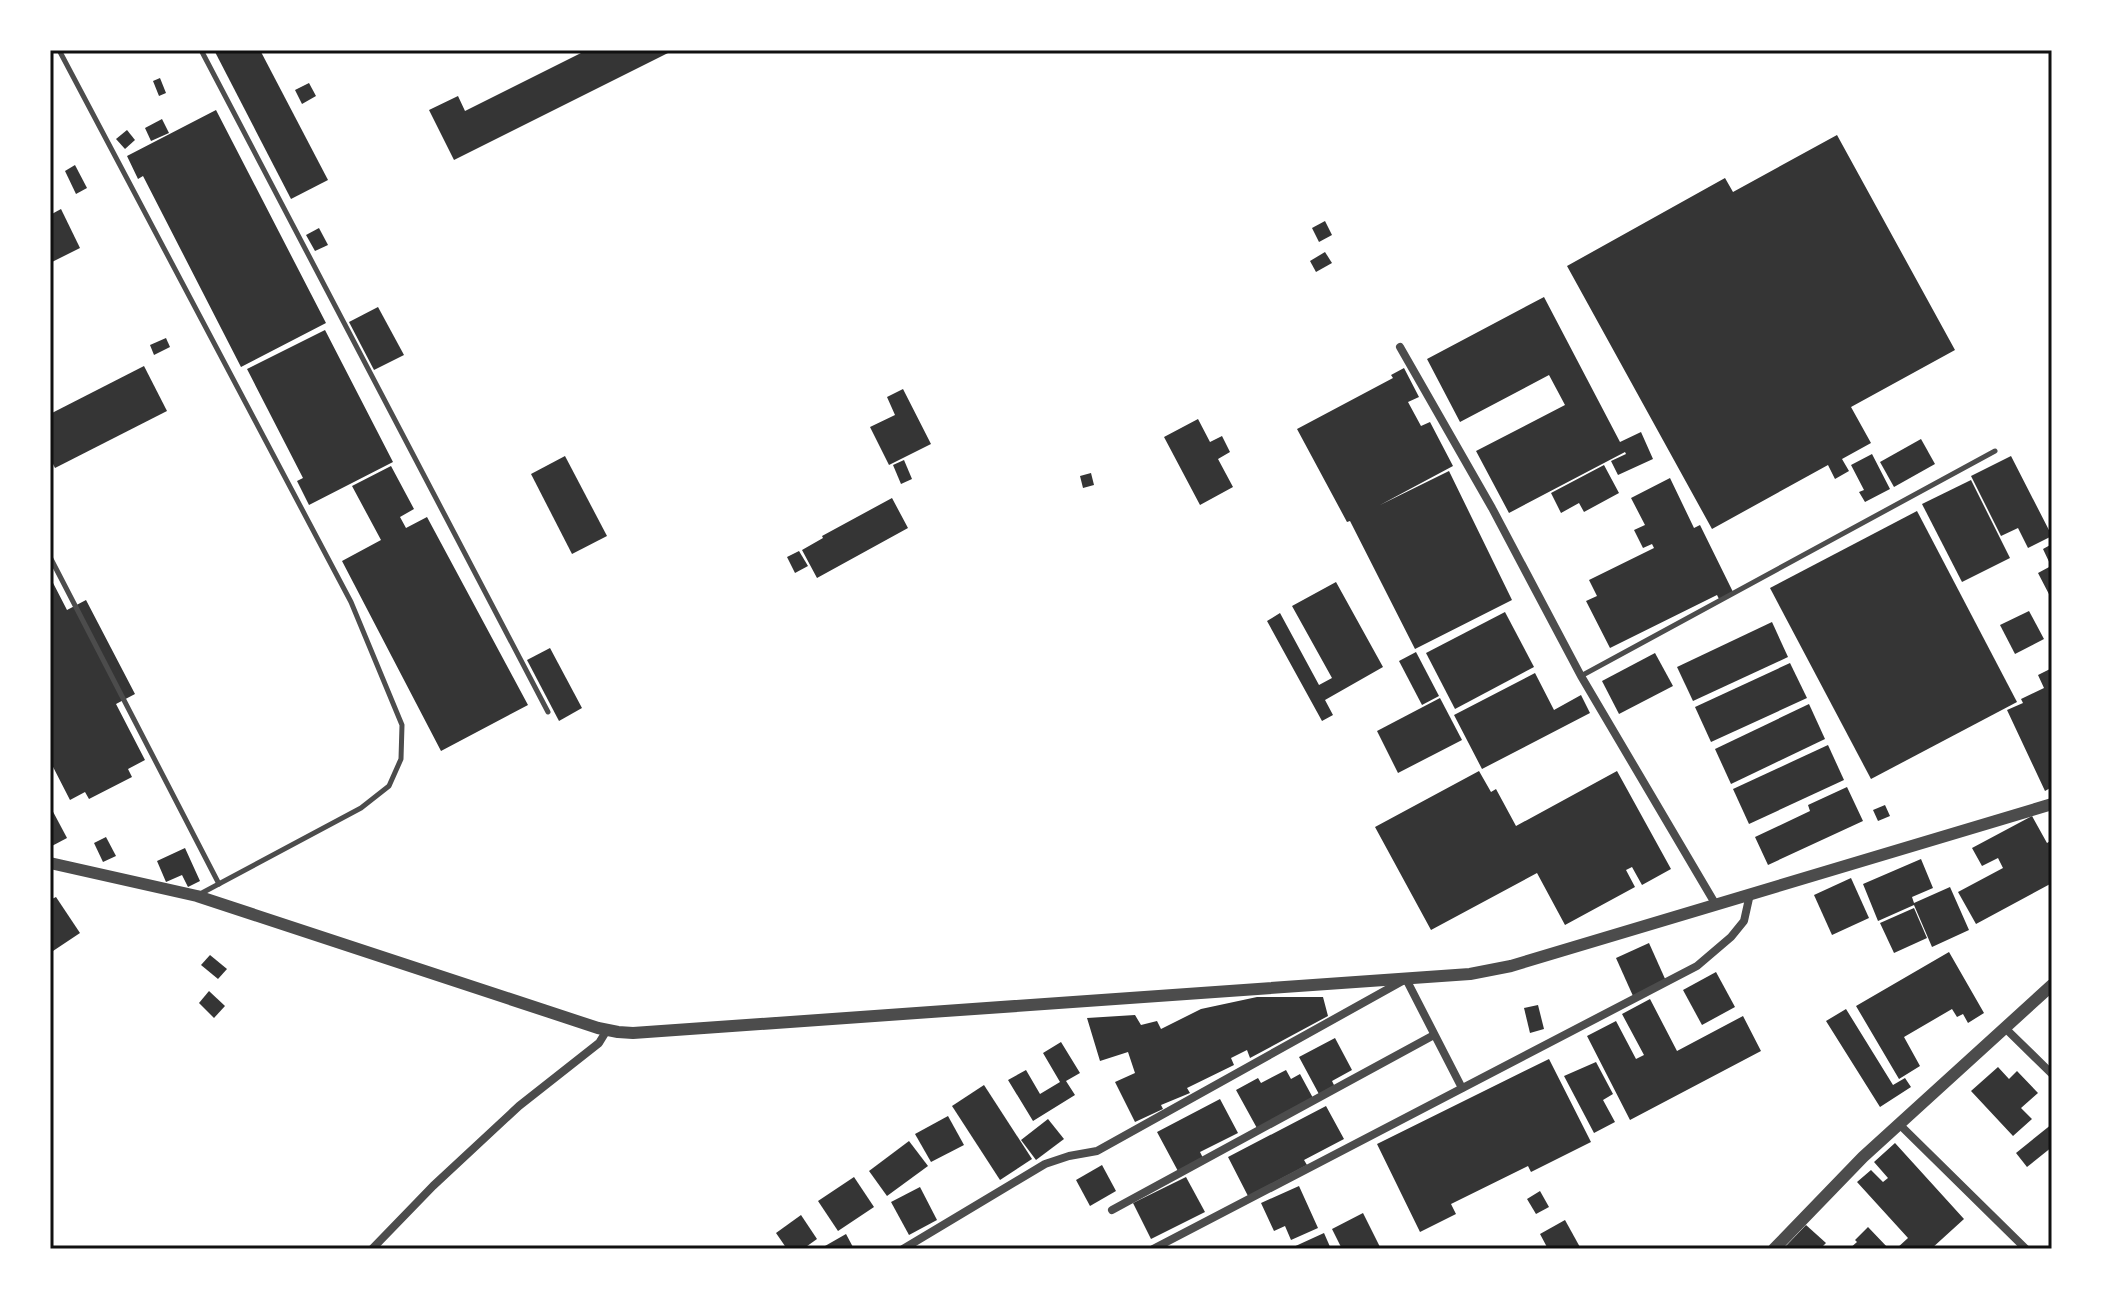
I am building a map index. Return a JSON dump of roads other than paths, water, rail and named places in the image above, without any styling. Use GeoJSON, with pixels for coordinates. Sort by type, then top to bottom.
{"type":"FeatureCollection","features":[{"type":"Feature","properties":{"kind":"street"},"geometry":{"type":"LineString","coordinates":[[1400,347],[1492,508],[1581,676],[1716,905]]}},
{"type":"Feature","properties":{"kind":"street"},"geometry":{"type":"LineString","coordinates":[[50,863],[197,896],[607,1030],[642,1032],[1470,974],[1511,966],[2052,804]]}},
{"type":"Feature","properties":{"kind":"street"},"geometry":{"type":"LineString","coordinates":[[1153,1249],[1697,966],[1731,937],[1744,921],[1750,894]]}},
{"type":"Feature","properties":{"kind":"street"},"geometry":{"type":"LineString","coordinates":[[1406,979],[1462,1088]]}},
{"type":"Feature","properties":{"kind":"street"},"geometry":{"type":"LineString","coordinates":[[903,1249],[1045,1164],[1097,1151],[1406,979]]}},
{"type":"Feature","properties":{"kind":"street"},"geometry":{"type":"LineString","coordinates":[[1774,1249],[1863,1157],[2052,985]]}},
{"type":"Feature","properties":{"kind":"street"},"geometry":{"type":"LineString","coordinates":[[2005,1028],[2052,1074]]}},
{"type":"Feature","properties":{"kind":"street"},"geometry":{"type":"LineString","coordinates":[[372,1249],[433,1186],[519,1106],[599,1043],[607,1030]]}},
{"type":"Feature","properties":{"kind":"street"},"geometry":{"type":"LineString","coordinates":[[1112,1210],[1434,1035]]}},
{"type":"Feature","properties":{"kind":"street"},"geometry":{"type":"LineString","coordinates":[[1899,1124],[2026,1249]]}},
{"type":"Feature","properties":{"kind":"lane"},"geometry":{"type":"LineString","coordinates":[[59,50],[351,602],[402,725],[401,759],[389,786],[361,808],[197,896]]}},
{"type":"Feature","properties":{"kind":"lane"},"geometry":{"type":"LineString","coordinates":[[201,50],[548,712]]}},
{"type":"Feature","properties":{"kind":"lane"},"geometry":{"type":"LineString","coordinates":[[1581,676],[1995,451]]}},
{"type":"Feature","properties":{"kind":"lane"},"geometry":{"type":"LineString","coordinates":[[50,557],[219,884]]}}]}
